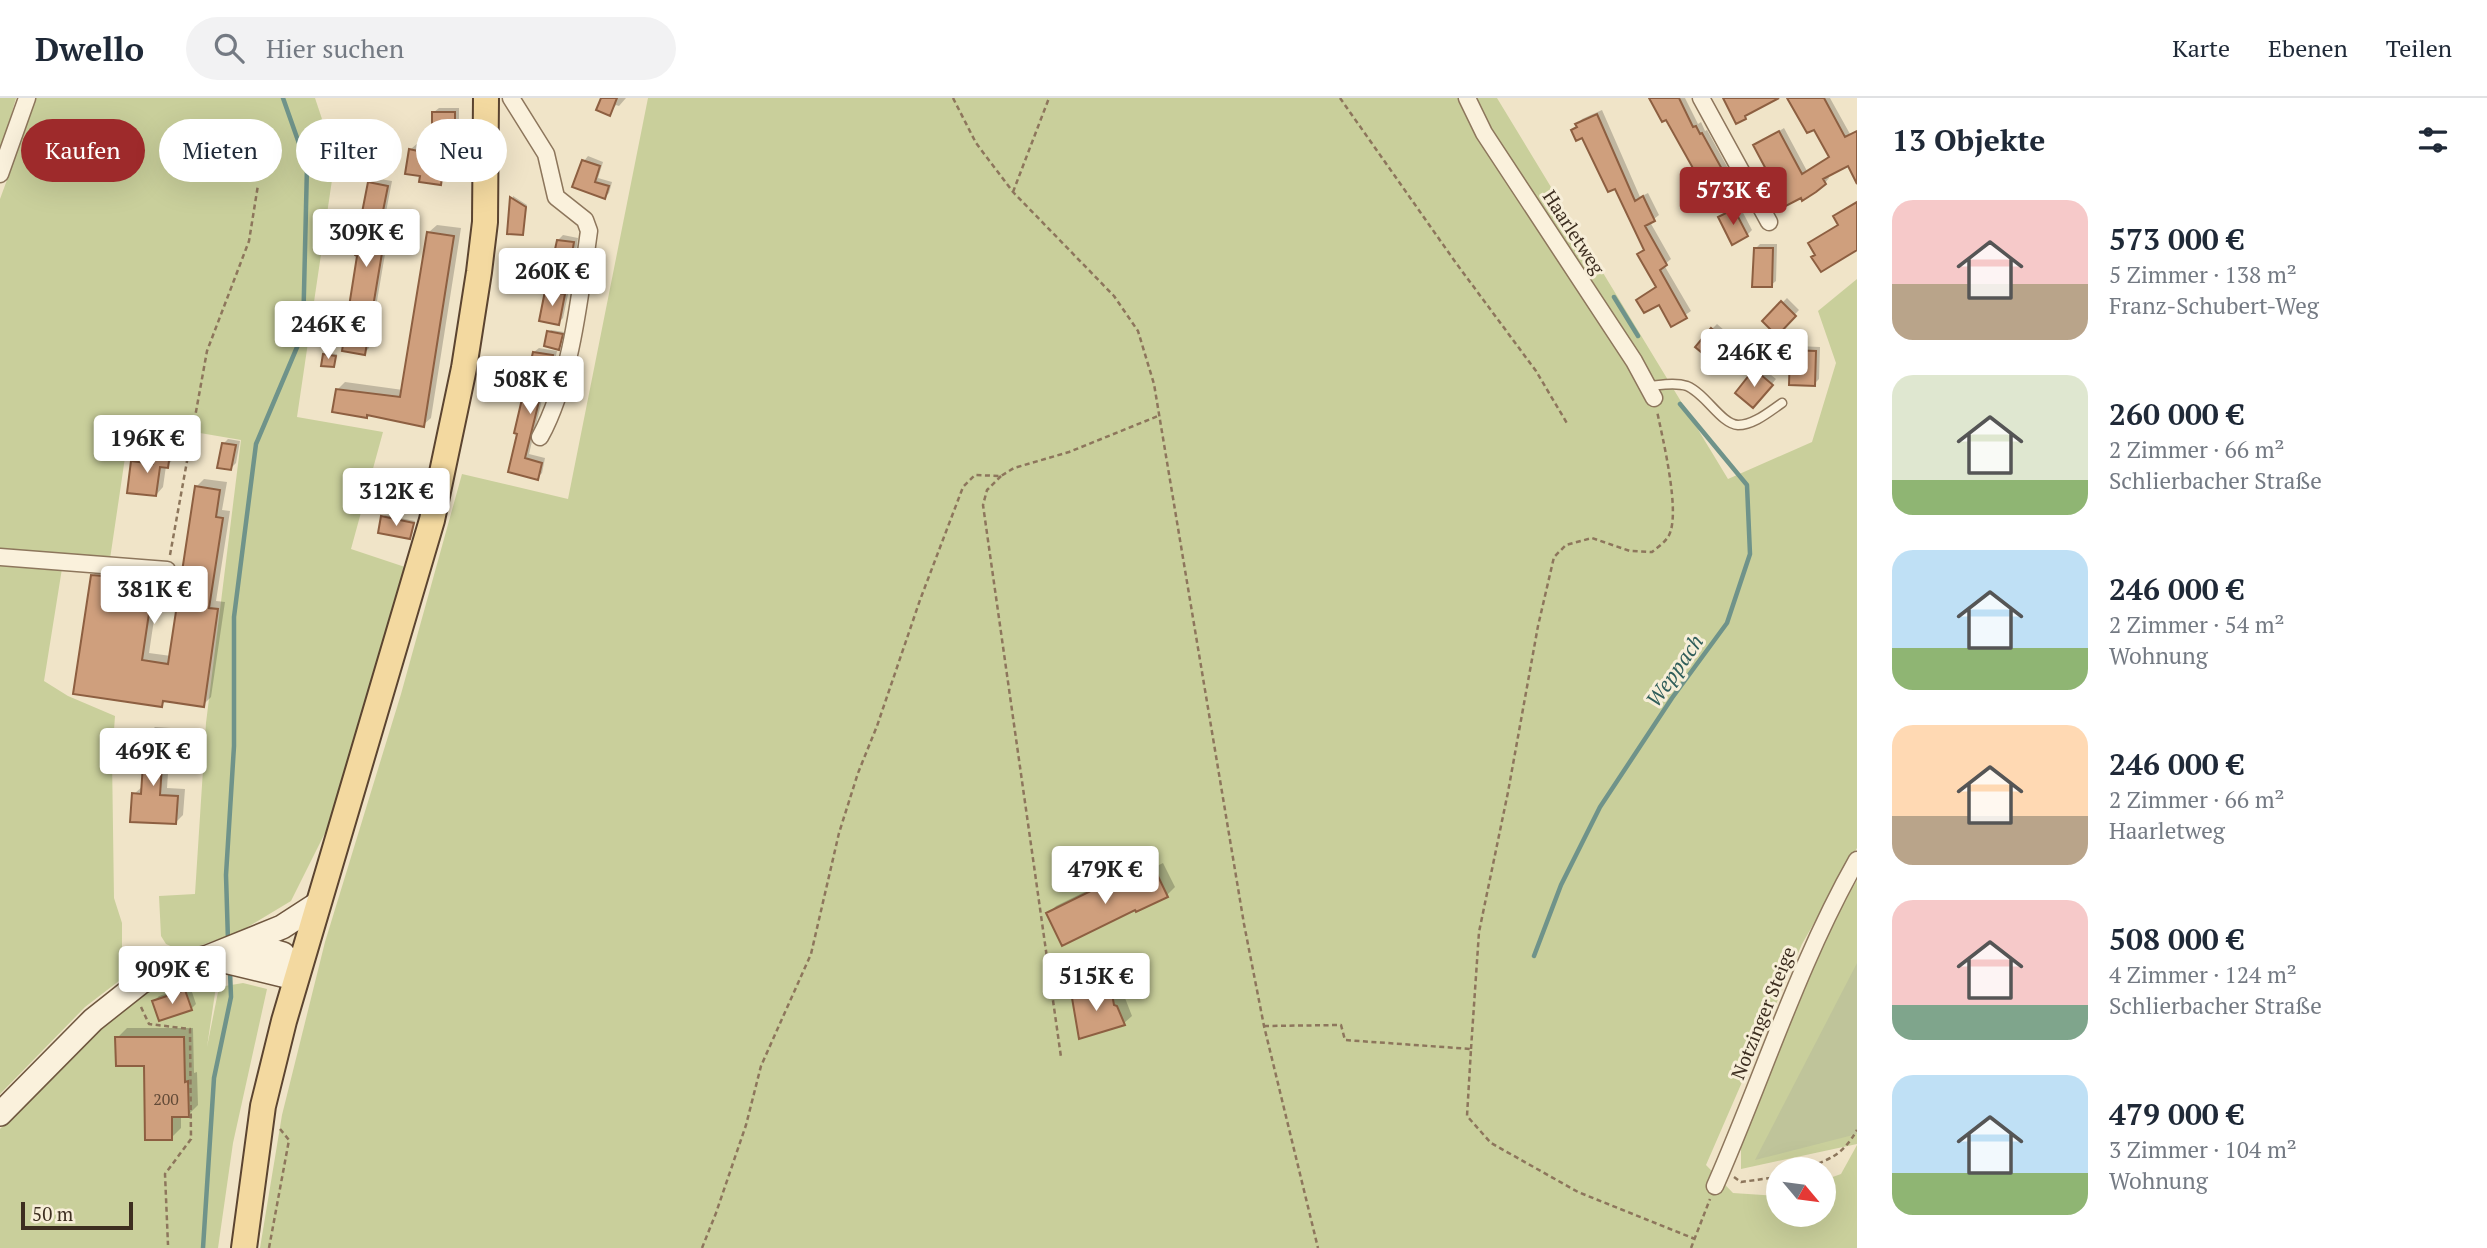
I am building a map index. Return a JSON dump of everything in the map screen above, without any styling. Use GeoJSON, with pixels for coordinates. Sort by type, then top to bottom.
{"type":"FeatureCollection","features":[{"type":"Feature","properties":{"kind":"main road"},"geometry":{"type":"LineString","coordinates":[[244,1248],[263,1107],[295,978],[432,520],[464,368],[480,272],[485,222],[486,98]]}},
{"type":"Feature","properties":{"kind":"street"},"geometry":{"type":"LineString","coordinates":[[0,174],[27,98]]}},
{"type":"Feature","properties":{"kind":"street"},"geometry":{"type":"LineString","coordinates":[[511,98],[546,154],[555,197],[585,220],[589,231],[567,359],[551,417],[540,437]]}},
{"type":"Feature","properties":{"kind":"street","name":"Haarletweg"},"geometry":{"type":"LineString","coordinates":[[1467,98],[1485,133],[1634,361],[1651,392]]}},
{"type":"Feature","properties":{"kind":"street"},"geometry":{"type":"LineString","coordinates":[[1701,98],[1769,222]]}},
{"type":"Feature","properties":{"kind":"street"},"geometry":{"type":"LineString","coordinates":[[0,557],[167,570]]}},
{"type":"Feature","properties":{"kind":"street","name":"Notzinger Steige"},"geometry":{"type":"LineString","coordinates":[[1715,1186],[1804,965],[1857,860]]}},
{"type":"Feature","properties":{"kind":"street"},"geometry":{"type":"LineString","coordinates":[[208,957],[256,950],[282,927],[316,905]]}},
{"type":"Feature","properties":{"kind":"street"},"geometry":{"type":"LineString","coordinates":[[0,1114],[93,1020],[132,988],[163,970],[208,957],[233,946],[282,954],[295,978]]}},
{"type":"Feature","properties":{"kind":"lane"},"geometry":{"type":"LineString","coordinates":[[1651,392],[1679,384],[1688,387],[1703,396],[1727,422],[1740,425],[1754,421],[1782,403]]}},
{"type":"Feature","properties":{"kind":"path"},"geometry":{"type":"LineString","coordinates":[[953,98],[976,143],[1013,192],[1114,296],[1138,331],[1154,384],[1244,924],[1264,1026],[1318,1248]]}},
{"type":"Feature","properties":{"kind":"path"},"geometry":{"type":"LineString","coordinates":[[1013,192],[1049,98]]}},
{"type":"Feature","properties":{"kind":"path"},"geometry":{"type":"LineString","coordinates":[[1340,98],[1536,371],[1568,425]]}},
{"type":"Feature","properties":{"kind":"path"},"geometry":{"type":"LineString","coordinates":[[167,570],[207,351],[249,242],[258,185]]}},
{"type":"Feature","properties":{"kind":"path"},"geometry":{"type":"LineString","coordinates":[[1651,392],[1671,486],[1673,516],[1670,535],[1652,552],[1630,551],[1592,538],[1566,545],[1554,557],[1538,626],[1479,932],[1467,1116],[1491,1143],[1578,1192],[1695,1239]]}},
{"type":"Feature","properties":{"kind":"path"},"geometry":{"type":"LineString","coordinates":[[1061,1058],[983,505],[987,490],[1000,476],[1014,468],[1069,452],[1158,416]]}},
{"type":"Feature","properties":{"kind":"path"},"geometry":{"type":"LineString","coordinates":[[702,1248],[746,1125],[761,1066],[811,954],[839,833],[858,773],[963,486],[975,475],[1000,476]]}},
{"type":"Feature","properties":{"kind":"path"},"geometry":{"type":"LineString","coordinates":[[132,988],[149,1024],[190,1029],[191,1139],[165,1174],[168,1245]]}},
{"type":"Feature","properties":{"kind":"path"},"geometry":{"type":"LineString","coordinates":[[1264,1026],[1341,1025],[1345,1040],[1471,1049]]}},
{"type":"Feature","properties":{"kind":"path"},"geometry":{"type":"LineString","coordinates":[[263,1107],[289,1140],[269,1248]]}},
{"type":"Feature","properties":{"kind":"path"},"geometry":{"type":"LineString","coordinates":[[1835,1157],[1857,1130]]}},
{"type":"Feature","properties":{"kind":"path"},"geometry":{"type":"LineString","coordinates":[[1723,1168],[1741,1182],[1766,1179]]}},
{"type":"Feature","properties":{"kind":"path"},"geometry":{"type":"LineString","coordinates":[[1691,1248],[1715,1186]]}},
{"type":"Feature","properties":{"kind":"green space"},"geometry":{"type":"Polygon","coordinates":[[[0,98],[16,98],[0,155],[0,98]]]}},
{"type":"Feature","properties":{"kind":"green space"},"geometry":{"type":"Polygon","coordinates":[[[32,98],[315,98],[322,119],[296,119],[296,182],[332,182],[297,417],[383,432],[351,549],[411,569],[344,795],[291,901],[241,931],[191,949],[177,949],[166,944],[161,936],[159,896],[195,894],[206,723],[241,440],[200,433],[127,444],[110,559],[64,556],[44,681],[68,696],[115,716],[112,758],[114,898],[122,923],[122,958],[128,974],[85,1007],[0,1094],[0,199],[21,137],[21,182],[145,182],[145,119],[26,119],[32,98]]]}},
{"type":"Feature","properties":{"kind":"green space"},"geometry":{"type":"Polygon","coordinates":[[[648,98],[1497,98],[1728,479],[1812,442],[1836,363],[1818,311],[1857,279],[1857,848],[1802,944],[1706,1165],[1733,1193],[1766,1195],[1766,1227],[1836,1227],[1836,1176],[1841,1174],[1857,1145],[1857,1248],[260,1248],[282,1115],[325,942],[401,694],[462,474],[568,499],[648,98]]]}},
{"type":"Feature","properties":{"kind":"green space"},"geometry":{"type":"Polygon","coordinates":[[[1857,880],[1857,1144],[1797,1157],[1766,1157],[1766,1164],[1741,1169],[1741,1144],[1829,930],[1857,880]]]}},
{"type":"Feature","properties":{"kind":"green space"},"geometry":{"type":"Polygon","coordinates":[[[1857,963],[1857,1134],[1755,1160],[1857,963]]]}},
{"type":"Feature","properties":{"kind":"green space"},"geometry":{"type":"Polygon","coordinates":[[[208,971],[218,973],[207,1047],[219,987],[243,983],[267,989],[233,1143],[218,1248],[0,1248],[0,1129],[96,1027],[154,987],[208,971]]]}},
{"type":"Feature","properties":{"kind":"building"},"geometry":{"type":"Polygon","coordinates":[[[601,98],[617,98],[610,116],[596,110],[601,98]]]}},
{"type":"Feature","properties":{"kind":"building"},"geometry":{"type":"Polygon","coordinates":[[[1649,98],[1679,98],[1693,127],[1696,126],[1700,134],[1702,133],[1738,198],[1725,205],[1717,190],[1708,195],[1666,120],[1662,122],[1649,98]]]}},
{"type":"Feature","properties":{"kind":"building"},"geometry":{"type":"Polygon","coordinates":[[[1723,98],[1779,98],[1745,116],[1746,119],[1736,124],[1723,98]]]}},
{"type":"Feature","properties":{"kind":"building"},"geometry":{"type":"Polygon","coordinates":[[[1787,98],[1824,98],[1845,137],[1857,131],[1857,184],[1848,166],[1823,179],[1826,184],[1802,201],[1801,198],[1782,208],[1753,145],[1779,131],[1802,174],[1829,157],[1814,130],[1807,133],[1787,98]]]}},
{"type":"Feature","properties":{"kind":"building"},"geometry":{"type":"Polygon","coordinates":[[[432,112],[455,112],[455,119],[432,119],[432,112]]]}},
{"type":"Feature","properties":{"kind":"building"},"geometry":{"type":"Polygon","coordinates":[[[1597,114],[1635,201],[1643,196],[1655,221],[1645,226],[1667,265],[1660,270],[1687,318],[1671,327],[1659,305],[1644,313],[1636,300],[1656,287],[1637,254],[1644,250],[1615,189],[1608,192],[1582,138],[1576,141],[1571,130],[1577,127],[1575,124],[1597,114]]]}},
{"type":"Feature","properties":{"kind":"building"},"geometry":{"type":"Polygon","coordinates":[[[409,149],[416,151],[416,175],[405,174],[409,149]]]}},
{"type":"Feature","properties":{"kind":"building"},"geometry":{"type":"Polygon","coordinates":[[[582,160],[600,166],[595,182],[609,186],[605,199],[572,187],[582,160]]]}},
{"type":"Feature","properties":{"kind":"building"},"geometry":{"type":"Polygon","coordinates":[[[368,182],[388,186],[382,216],[388,217],[365,355],[342,351],[358,233],[368,182]]]}},
{"type":"Feature","properties":{"kind":"building"},"geometry":{"type":"Polygon","coordinates":[[[419,182],[441,182],[441,185],[419,182]]]}},
{"type":"Feature","properties":{"kind":"building"},"geometry":{"type":"Polygon","coordinates":[[[510,197],[526,207],[523,235],[507,234],[510,197]]]}},
{"type":"Feature","properties":{"kind":"building"},"geometry":{"type":"Polygon","coordinates":[[[1857,202],[1857,250],[1821,272],[1811,257],[1815,255],[1808,243],[1838,225],[1833,216],[1857,202]]]}},
{"type":"Feature","properties":{"kind":"building"},"geometry":{"type":"Polygon","coordinates":[[[1734,209],[1748,236],[1732,245],[1718,217],[1734,209]]]}},
{"type":"Feature","properties":{"kind":"building"},"geometry":{"type":"Polygon","coordinates":[[[427,232],[454,236],[424,427],[367,415],[367,418],[332,412],[336,389],[400,397],[427,232]]]}},
{"type":"Feature","properties":{"kind":"building"},"geometry":{"type":"Polygon","coordinates":[[[557,240],[574,242],[569,271],[551,268],[557,240]]]}},
{"type":"Feature","properties":{"kind":"building"},"geometry":{"type":"Polygon","coordinates":[[[1754,248],[1773,248],[1772,287],[1752,287],[1754,248]]]}},
{"type":"Feature","properties":{"kind":"building"},"geometry":{"type":"Polygon","coordinates":[[[545,291],[565,294],[559,325],[539,321],[545,291]]]}},
{"type":"Feature","properties":{"kind":"building"},"geometry":{"type":"Polygon","coordinates":[[[1781,301],[1796,316],[1777,336],[1762,321],[1781,301]]]}},
{"type":"Feature","properties":{"kind":"building"},"geometry":{"type":"Polygon","coordinates":[[[1711,328],[1728,342],[1712,361],[1695,347],[1711,328]]]}},
{"type":"Feature","properties":{"kind":"building"},"geometry":{"type":"Polygon","coordinates":[[[547,331],[563,334],[559,350],[544,346],[547,331]]]}},
{"type":"Feature","properties":{"kind":"building"},"geometry":{"type":"Polygon","coordinates":[[[1790,350],[1816,351],[1815,386],[1789,385],[1790,350]]]}},
{"type":"Feature","properties":{"kind":"building"},"geometry":{"type":"Polygon","coordinates":[[[533,352],[553,355],[525,458],[542,463],[538,480],[508,472],[533,352]]]}},
{"type":"Feature","properties":{"kind":"building"},"geometry":{"type":"Polygon","coordinates":[[[323,354],[336,356],[334,367],[321,366],[323,354]]]}},
{"type":"Feature","properties":{"kind":"building"},"geometry":{"type":"Polygon","coordinates":[[[1754,369],[1773,385],[1753,408],[1735,393],[1754,369]]]}},
{"type":"Feature","properties":{"kind":"building"},"geometry":{"type":"Polygon","coordinates":[[[222,443],[236,445],[231,470],[217,468],[222,443]]]}},
{"type":"Feature","properties":{"kind":"building"},"geometry":{"type":"Polygon","coordinates":[[[155,452],[170,454],[168,468],[160,467],[156,496],[127,493],[131,461],[153,464],[155,452]]]}},
{"type":"Feature","properties":{"kind":"building"},"geometry":{"type":"Polygon","coordinates":[[[195,486],[220,490],[216,517],[223,518],[209,608],[218,609],[204,707],[163,701],[162,707],[73,694],[91,575],[154,580],[142,660],[168,664],[195,486]]]}},
{"type":"Feature","properties":{"kind":"building"},"geometry":{"type":"Polygon","coordinates":[[[381,516],[414,523],[410,539],[378,533],[381,516]]]}},
{"type":"Feature","properties":{"kind":"building"},"geometry":{"type":"Polygon","coordinates":[[[145,734],[164,736],[160,795],[178,796],[176,824],[130,822],[132,793],[141,794],[145,734]]]}},
{"type":"Feature","properties":{"kind":"building"},"geometry":{"type":"Polygon","coordinates":[[[1155,870],[1168,897],[1062,946],[1046,913],[1119,877],[1123,885],[1155,870]]]}},
{"type":"Feature","properties":{"kind":"building"},"geometry":{"type":"Polygon","coordinates":[[[1111,988],[1114,1005],[1117,1006],[1125,1025],[1079,1039],[1072,998],[1111,988]]]}},
{"type":"Feature","properties":{"kind":"building"},"geometry":{"type":"Polygon","coordinates":[[[185,990],[192,1010],[159,1021],[152,1001],[185,990]]]}},
{"type":"Feature","properties":{"kind":"building"},"geometry":{"type":"Polygon","coordinates":[[[115,1037],[184,1037],[189,1117],[172,1117],[172,1140],[145,1140],[144,1066],[116,1066],[115,1037]]]}},
{"type":"Feature","properties":{"kind":"waterway"},"geometry":{"type":"LineString","coordinates":[[228,941],[226,875],[234,746],[234,617],[256,444],[303,333],[307,166],[283,98]]}},
{"type":"Feature","properties":{"kind":"waterway","name":"Weppach"},"geometry":{"type":"LineString","coordinates":[[1557,206],[1571,229]]}},
{"type":"Feature","properties":{"kind":"waterway","name":"Weppach"},"geometry":{"type":"LineString","coordinates":[[1614,297],[1638,336]]}},
{"type":"Feature","properties":{"kind":"waterway","name":"Weppach"},"geometry":{"type":"LineString","coordinates":[[1534,956],[1561,885],[1600,807],[1672,698],[1727,623],[1750,554],[1747,485],[1680,404]]}},
{"type":"Feature","properties":{"kind":"waterway"},"geometry":{"type":"LineString","coordinates":[[203,1248],[214,1078],[231,997],[230,971]]}}]}
